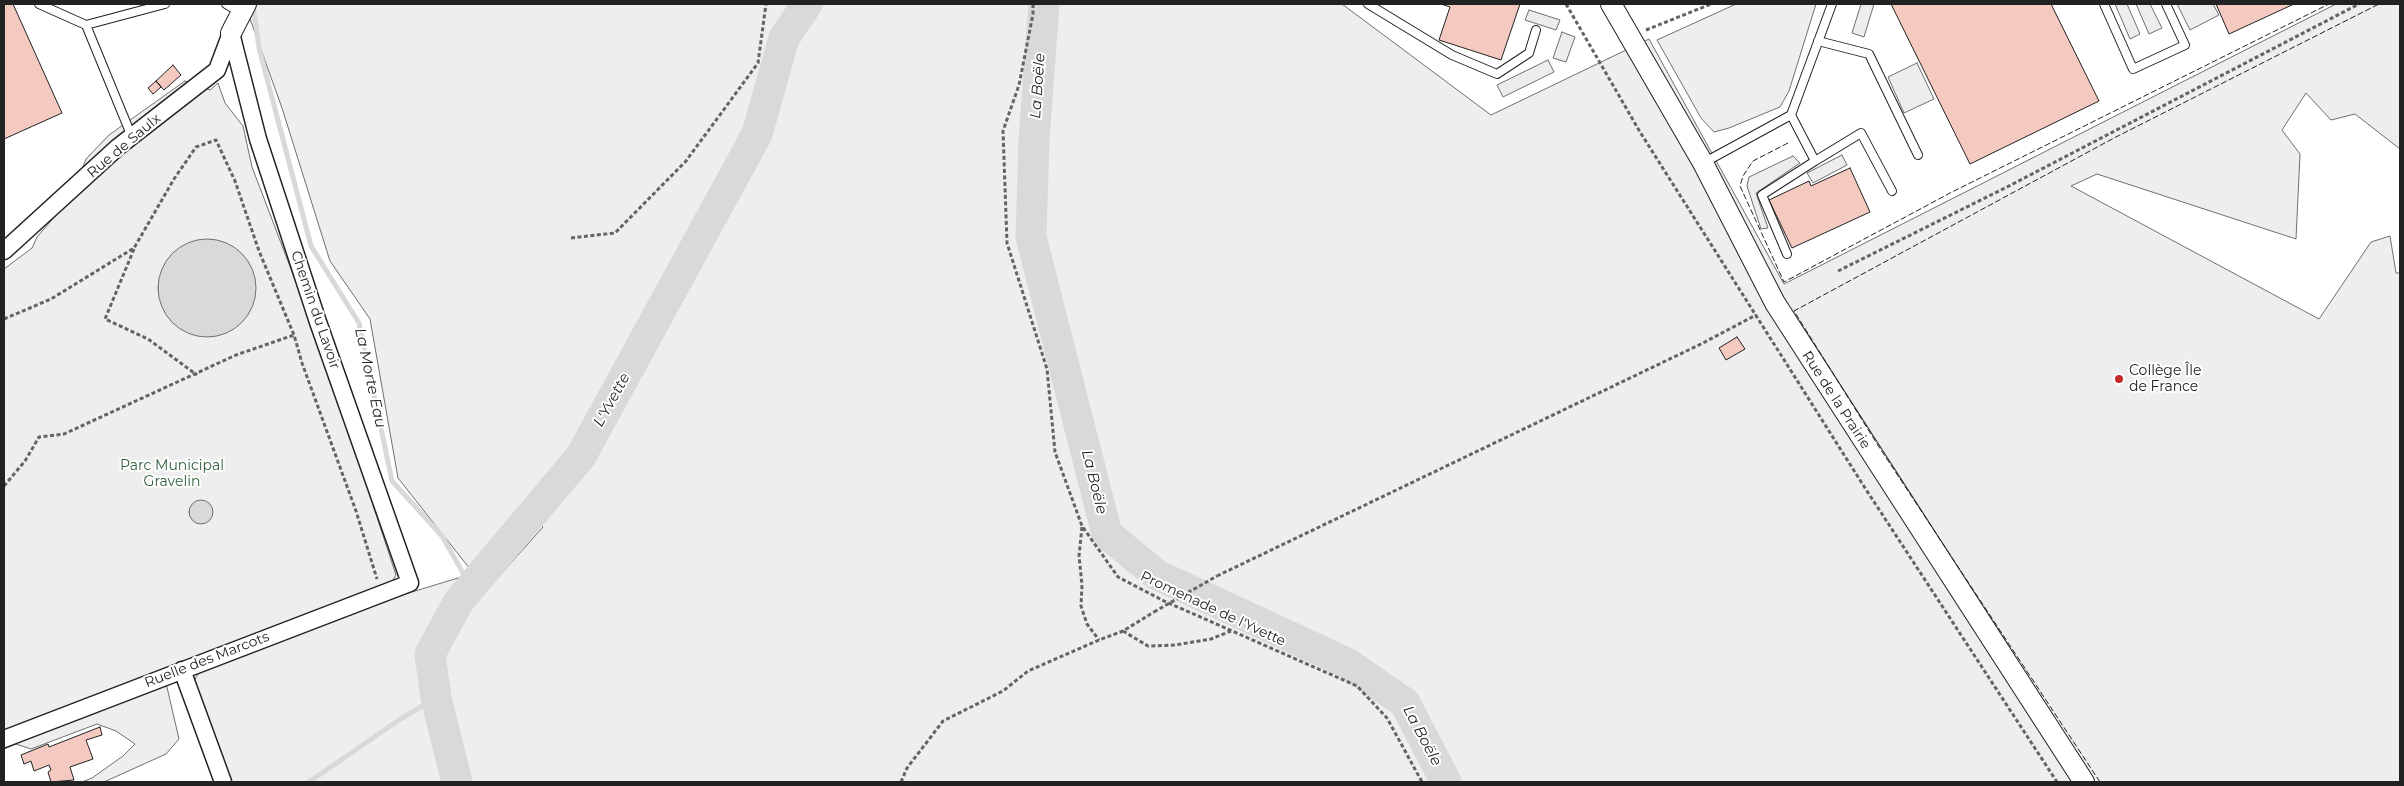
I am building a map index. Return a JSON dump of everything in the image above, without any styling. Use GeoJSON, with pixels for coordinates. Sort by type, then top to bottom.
{"type":"FeatureCollection","features":[{"type":"Feature","properties":{"kind":"street","name":"Rue de la Prairie"},"geometry":{"type":"LineString","coordinates":[[1611,4],[1703,163],[1775,303],[2084,782]]}},
{"type":"Feature","properties":{"kind":"street"},"geometry":{"type":"LineString","coordinates":[[231,33],[239,7]]}},
{"type":"Feature","properties":{"kind":"street","name":"Rue de Saulx"},"geometry":{"type":"LineString","coordinates":[[4,251],[132,137],[217,70],[231,33]]}},
{"type":"Feature","properties":{"kind":"street","name":"Chemin du Lavoir"},"geometry":{"type":"LineString","coordinates":[[231,33],[258,139],[315,313],[410,583]]}},
{"type":"Feature","properties":{"kind":"street","name":"Ruelle des Marcots"},"geometry":{"type":"LineString","coordinates":[[4,739],[410,583]]}},
{"type":"Feature","properties":{"kind":"street"},"geometry":{"type":"LineString","coordinates":[[182,670],[223,782]]}},
{"type":"Feature","properties":{"kind":"lane"},"geometry":{"type":"LineString","coordinates":[[39,4],[86,25],[165,4]]}},
{"type":"Feature","properties":{"kind":"lane"},"geometry":{"type":"LineString","coordinates":[[1368,4],[1452,55],[1497,74],[1529,53],[1536,30]]}},
{"type":"Feature","properties":{"kind":"lane"},"geometry":{"type":"LineString","coordinates":[[1703,163],[1791,115],[1832,4]]}},
{"type":"Feature","properties":{"kind":"lane"},"geometry":{"type":"LineString","coordinates":[[2104,4],[2134,69],[2184,45],[2166,4]]}},
{"type":"Feature","properties":{"kind":"lane"},"geometry":{"type":"LineString","coordinates":[[86,25],[132,137]]}},
{"type":"Feature","properties":{"kind":"lane"},"geometry":{"type":"LineString","coordinates":[[1818,41],[1869,54],[1918,155]]}},
{"type":"Feature","properties":{"kind":"lane"},"geometry":{"type":"LineString","coordinates":[[1791,115],[1814,161]]}},
{"type":"Feature","properties":{"kind":"lane"},"geometry":{"type":"LineString","coordinates":[[1787,254],[1762,195],[1861,133],[1892,192]]}},
{"type":"Feature","properties":{"kind":"path"},"geometry":{"type":"LineString","coordinates":[[571,238],[615,233],[686,161],[758,63],[766,4]]}},
{"type":"Feature","properties":{"kind":"path","name":"Promenade de l'Yvette"},"geometry":{"type":"LineString","coordinates":[[1033,4],[1033,14],[1019,85],[1003,131],[1007,243],[1047,369],[1055,452],[1082,526],[1118,577],[1164,601],[1357,686],[1387,718],[1422,782]]}},
{"type":"Feature","properties":{"kind":"path"},"geometry":{"type":"LineString","coordinates":[[1566,4],[1640,132],[1865,488],[2058,782]]}},
{"type":"Feature","properties":{"kind":"path"},"geometry":{"type":"LineString","coordinates":[[1631,36],[1711,4]]}},
{"type":"Feature","properties":{"kind":"path"},"geometry":{"type":"LineString","coordinates":[[1838,270],[2016,182],[2359,4]]}},
{"type":"Feature","properties":{"kind":"path"},"geometry":{"type":"LineString","coordinates":[[197,375],[148,339],[105,319],[134,248],[174,179],[196,147],[216,140],[235,181],[259,251],[294,335],[302,363],[356,511],[381,594]]}},
{"type":"Feature","properties":{"kind":"path"},"geometry":{"type":"LineString","coordinates":[[4,318],[51,299],[134,248]]}},
{"type":"Feature","properties":{"kind":"path"},"geometry":{"type":"LineString","coordinates":[[901,782],[908,768],[943,721],[1003,691],[1028,671],[1099,640],[1123,632],[1217,576],[1752,318]]}},
{"type":"Feature","properties":{"kind":"path"},"geometry":{"type":"LineString","coordinates":[[4,486],[25,461],[39,437],[64,434],[197,375],[236,355],[294,335]]}},
{"type":"Feature","properties":{"kind":"path"},"geometry":{"type":"LineString","coordinates":[[1082,526],[1079,556],[1082,585],[1081,606],[1087,624],[1099,640]]}},
{"type":"Feature","properties":{"kind":"path"},"geometry":{"type":"LineString","coordinates":[[1123,632],[1148,646],[1175,645],[1202,640],[1231,631]]}},
{"type":"Feature","properties":{"kind":"green space"},"geometry":{"type":"Polygon","coordinates":[[[257,4],[1342,4],[1491,115],[1649,39],[1784,284],[2336,4],[2400,4],[2400,149],[2355,114],[2331,120],[2306,93],[2282,130],[2300,154],[2296,239],[2097,174],[2071,186],[2319,319],[2371,242],[2390,236],[2396,273],[2400,273],[2400,782],[465,782],[442,701],[439,675],[445,651],[469,610],[543,527],[524,510],[470,569],[398,478],[370,319],[330,261],[282,108],[249,16],[257,4]]]}},
{"type":"Feature","properties":{"kind":"green space"},"geometry":{"type":"Polygon","coordinates":[[[1736,4],[1816,4],[1789,91],[1780,107],[1729,128],[1714,132],[1701,118],[1657,40],[1736,4]]]}},
{"type":"Feature","properties":{"kind":"green space","name":"Parc Municipal Gravelin"},"geometry":{"type":"Polygon","coordinates":[[[185,81],[210,90],[218,83],[225,103],[243,126],[252,167],[323,353],[396,575],[389,587],[166,683],[179,739],[166,754],[104,782],[82,782],[92,778],[123,756],[135,744],[116,731],[97,724],[31,749],[16,744],[4,749],[4,269],[32,248],[37,237],[70,199],[86,159],[109,135],[185,81]]]}},
{"type":"Feature","properties":{"kind":"green space"},"geometry":{"type":"Polygon","coordinates":[[[458,578],[462,586],[420,655],[457,782],[230,782],[194,683],[202,670],[369,605],[458,578]]]}},
{"type":"Feature","properties":{"kind":"shaded area"},"geometry":{"type":"Polygon","coordinates":[[[1861,4],[1874,4],[1864,37],[1852,33],[1861,4]]]}},
{"type":"Feature","properties":{"kind":"shaded area"},"geometry":{"type":"Polygon","coordinates":[[[2115,4],[2127,4],[2140,34],[2130,39],[2115,4]]]}},
{"type":"Feature","properties":{"kind":"shaded area"},"geometry":{"type":"Polygon","coordinates":[[[2136,4],[2150,4],[2162,28],[2149,34],[2136,4]]]}},
{"type":"Feature","properties":{"kind":"shaded area"},"geometry":{"type":"Polygon","coordinates":[[[2177,4],[2213,4],[2219,15],[2190,30],[2177,4]]]}},
{"type":"Feature","properties":{"kind":"shaded area"},"geometry":{"type":"Polygon","coordinates":[[[1529,10],[1560,20],[1556,30],[1525,20],[1529,10]]]}},
{"type":"Feature","properties":{"kind":"shaded area"},"geometry":{"type":"Polygon","coordinates":[[[1562,32],[1575,37],[1566,62],[1553,58],[1562,32]]]}},
{"type":"Feature","properties":{"kind":"shaded area"},"geometry":{"type":"Polygon","coordinates":[[[1548,60],[1554,72],[1503,97],[1497,85],[1548,60]]]}},
{"type":"Feature","properties":{"kind":"shaded area"},"geometry":{"type":"Polygon","coordinates":[[[1917,63],[1934,99],[1904,113],[1888,77],[1917,63]]]}},
{"type":"Feature","properties":{"kind":"shaded area"},"geometry":{"type":"Polygon","coordinates":[[[1842,155],[1847,165],[1813,183],[1807,173],[1842,155]]]}},
{"type":"Feature","properties":{"kind":"shaded area"},"geometry":{"type":"Polygon","coordinates":[[[1793,156],[1800,163],[1756,193],[1768,228],[1761,229],[1747,186],[1749,177],[1793,156]]]}},
{"type":"Feature","properties":{"kind":"shaded area"},"geometry":{"type":"Polygon","coordinates":[[[207,239],[226,243],[242,253],[252,269],[256,288],[252,307],[242,323],[226,333],[207,337],[188,333],[172,323],[162,307],[158,288],[162,269],[172,253],[188,243],[207,239]]]}},
{"type":"Feature","properties":{"kind":"shaded area"},"geometry":{"type":"Polygon","coordinates":[[[201,500],[209,504],[213,512],[209,520],[201,524],[193,520],[189,512],[193,504],[201,500]]]}},
{"type":"Feature","properties":{"kind":"building"},"geometry":{"type":"Polygon","coordinates":[[[4,4],[13,4],[62,113],[4,139],[4,4]]]}},
{"type":"Feature","properties":{"kind":"building"},"geometry":{"type":"Polygon","coordinates":[[[1441,4],[1520,4],[1501,60],[1439,40],[1450,7],[1441,4]]]}},
{"type":"Feature","properties":{"kind":"building"},"geometry":{"type":"Polygon","coordinates":[[[1891,4],[2051,4],[2099,101],[1970,164],[1891,4]]]}},
{"type":"Feature","properties":{"kind":"building"},"geometry":{"type":"Polygon","coordinates":[[[2216,4],[2294,4],[2229,34],[2216,4]]]}},
{"type":"Feature","properties":{"kind":"building"},"geometry":{"type":"Polygon","coordinates":[[[173,65],[181,75],[164,90],[156,81],[173,65]]]}},
{"type":"Feature","properties":{"kind":"building"},"geometry":{"type":"Polygon","coordinates":[[[156,81],[161,87],[153,94],[148,88],[156,81]]]}},
{"type":"Feature","properties":{"kind":"building"},"geometry":{"type":"Polygon","coordinates":[[[1850,168],[1870,212],[1792,248],[1769,200],[1809,181],[1811,186],[1850,168]]]}},
{"type":"Feature","properties":{"kind":"building"},"geometry":{"type":"Polygon","coordinates":[[[1737,337],[1745,349],[1726,360],[1719,348],[1737,337]]]}},
{"type":"Feature","properties":{"kind":"building"},"geometry":{"type":"Polygon","coordinates":[[[100,727],[102,735],[86,740],[93,759],[70,767],[74,780],[51,782],[48,772],[51,770],[49,765],[34,771],[31,761],[24,764],[21,755],[48,744],[49,747],[100,727]]]}},
{"type":"Feature","properties":{"kind":"waterway","name":"La Morte Eau"},"geometry":{"type":"LineString","coordinates":[[253,4],[259,48],[311,246],[359,323],[392,481],[442,536],[471,587]]}},
{"type":"Feature","properties":{"kind":"waterway","name":"L'Yvette"},"geometry":{"type":"LineString","coordinates":[[457,782],[436,698],[430,654],[459,601],[581,456],[757,134],[784,38],[807,4]]}},
{"type":"Feature","properties":{"kind":"waterway","name":"La Boële"},"geometry":{"type":"LineString","coordinates":[[1044,4],[1034,140],[1031,237],[1107,534],[1157,575],[1347,663],[1405,703],[1446,782]]}},
{"type":"Feature","properties":{"kind":"waterway"},"geometry":{"type":"LineString","coordinates":[[309,782],[399,720],[436,698]]}},
{"type":"Feature","properties":{"kind":"fence"},"geometry":{"type":"LineString","coordinates":[[1788,143],[1753,161],[1743,176],[1740,186],[1784,282],[1952,192],[2329,4]]}},
{"type":"Feature","properties":{"kind":"fence"},"geometry":{"type":"LineString","coordinates":[[2100,782],[1879,447],[1794,311],[2114,138],[2379,4]]}},
{"type":"Feature","properties":{"kind":"place","name":"Collège Île de France"},"geometry":{"type":"Point","coordinates":[2119,379]}}]}
